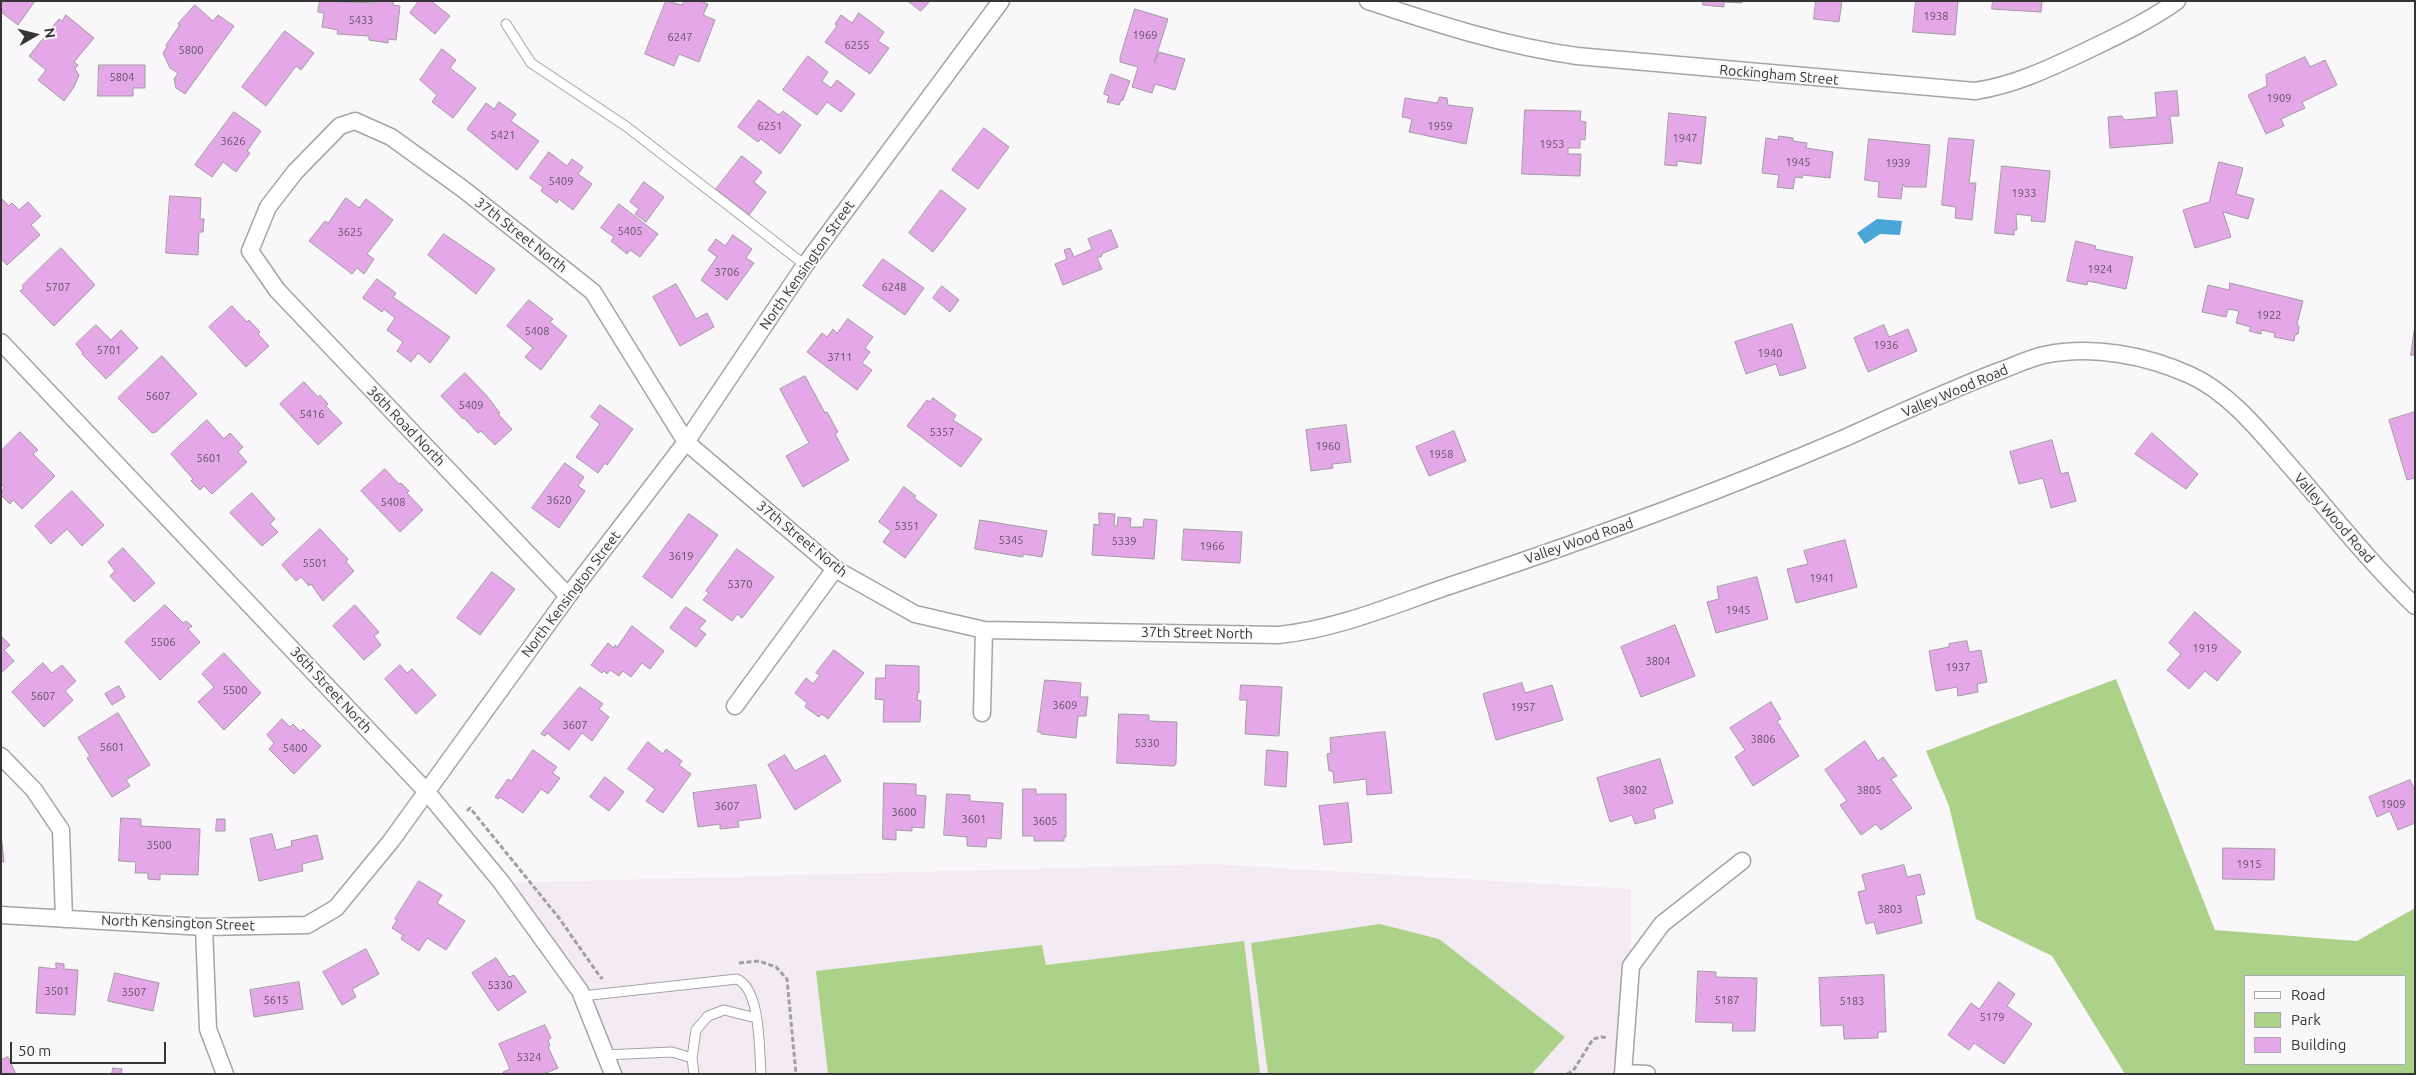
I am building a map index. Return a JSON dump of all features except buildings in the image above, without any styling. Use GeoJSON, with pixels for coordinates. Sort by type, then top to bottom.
{"type":"FeatureCollection","features":[{"type":"Feature","properties":{"kind":"street","name":"North Kensington Street"},"geometry":{"type":"LineString","coordinates":[[1,915],[204,927],[307,925],[336,908],[391,841],[568,596],[686,442],[805,265],[1001,1]]}},
{"type":"Feature","properties":{"kind":"street","name":"Rockingham Street"},"geometry":{"type":"LineString","coordinates":[[1368,1],[1452,28],[1554,53],[1975,92],[1995,88],[2037,74],[2157,16],[2177,1]]}},
{"type":"Feature","properties":{"kind":"street","name":"36th Road North"},"geometry":{"type":"LineString","coordinates":[[356,121],[340,126],[295,172],[268,207],[250,251],[277,290],[568,596]]}},
{"type":"Feature","properties":{"kind":"street","name":"37th Street North"},"geometry":{"type":"LineString","coordinates":[[356,121],[391,137],[407,148],[463,189],[594,292],[686,442],[835,569],[915,614],[984,630],[1278,635],[1324,628],[1423,594]]}},
{"type":"Feature","properties":{"kind":"street","name":"36th Street North"},"geometry":{"type":"LineString","coordinates":[[1,342],[427,792],[502,883],[582,996],[613,1074]]}},
{"type":"Feature","properties":{"kind":"street","name":"Valley Wood Road"},"geometry":{"type":"LineString","coordinates":[[1423,594],[1590,538],[1708,495],[1981,378],[2042,356],[2073,351],[2107,352],[2144,359],[2190,375],[2211,387],[2272,445],[2390,582],[2415,606]]}},
{"type":"Feature","properties":{"kind":"street"},"geometry":{"type":"LineString","coordinates":[[735,706],[835,569]]}},
{"type":"Feature","properties":{"kind":"street"},"geometry":{"type":"LineString","coordinates":[[982,713],[984,630]]}},
{"type":"Feature","properties":{"kind":"street"},"geometry":{"type":"LineString","coordinates":[[1,756],[34,790],[61,830],[64,919]]}},
{"type":"Feature","properties":{"kind":"street"},"geometry":{"type":"LineString","coordinates":[[1646,1074],[1623,1073],[1631,966],[1662,924],[1742,861]]}},
{"type":"Feature","properties":{"kind":"street"},"geometry":{"type":"LineString","coordinates":[[204,927],[208,1029],[225,1074]]}},
{"type":"Feature","properties":{"kind":"lane"},"geometry":{"type":"LineString","coordinates":[[506,24],[531,63],[627,126],[805,265]]}},
{"type":"Feature","properties":{"kind":"lane"},"geometry":{"type":"LineString","coordinates":[[582,996],[737,979],[745,982],[752,994],[761,1074]]}},
{"type":"Feature","properties":{"kind":"lane"},"geometry":{"type":"LineString","coordinates":[[694,1074],[692,1058],[696,1030],[708,1016],[724,1010],[756,1018]]}},
{"type":"Feature","properties":{"kind":"lane"},"geometry":{"type":"LineString","coordinates":[[605,1055],[672,1052],[692,1058]]}},
{"type":"Feature","properties":{"kind":"path"},"geometry":{"type":"LineString","coordinates":[[452,823],[470,808],[559,918],[600,978]]}},
{"type":"Feature","properties":{"kind":"path"},"geometry":{"type":"LineString","coordinates":[[1567,1074],[1574,1071],[1593,1039],[1602,1037],[1625,1041]]}},
{"type":"Feature","properties":{"kind":"shaded area"},"geometry":{"type":"Polygon","coordinates":[[[1213,864],[1631,889],[1631,966],[1619,1074],[613,1074],[580,991],[502,883],[1213,864]]]}},
{"type":"Feature","properties":{"kind":"green space"},"geometry":{"type":"Polygon","coordinates":[[[2116,679],[2215,930],[2357,941],[2415,908],[2415,1074],[2125,1074],[2052,956],[1976,919],[1949,806],[1926,751],[2116,679]]]}},
{"type":"Feature","properties":{"kind":"green space"},"geometry":{"type":"Polygon","coordinates":[[[1380,924],[1439,939],[1565,1037],[1532,1074],[1268,1074],[1251,943],[1380,924]]]}},
{"type":"Feature","properties":{"kind":"green space"},"geometry":{"type":"Polygon","coordinates":[[[1244,941],[1260,1074],[828,1074],[816,971],[1042,945],[1046,965],[1244,941]]]}},
{"type":"Feature","properties":{"kind":"water"},"geometry":{"type":"Polygon","coordinates":[[[1877,219],[1902,221],[1900,235],[1880,234],[1865,244],[1857,233],[1877,219]]]}}]}
